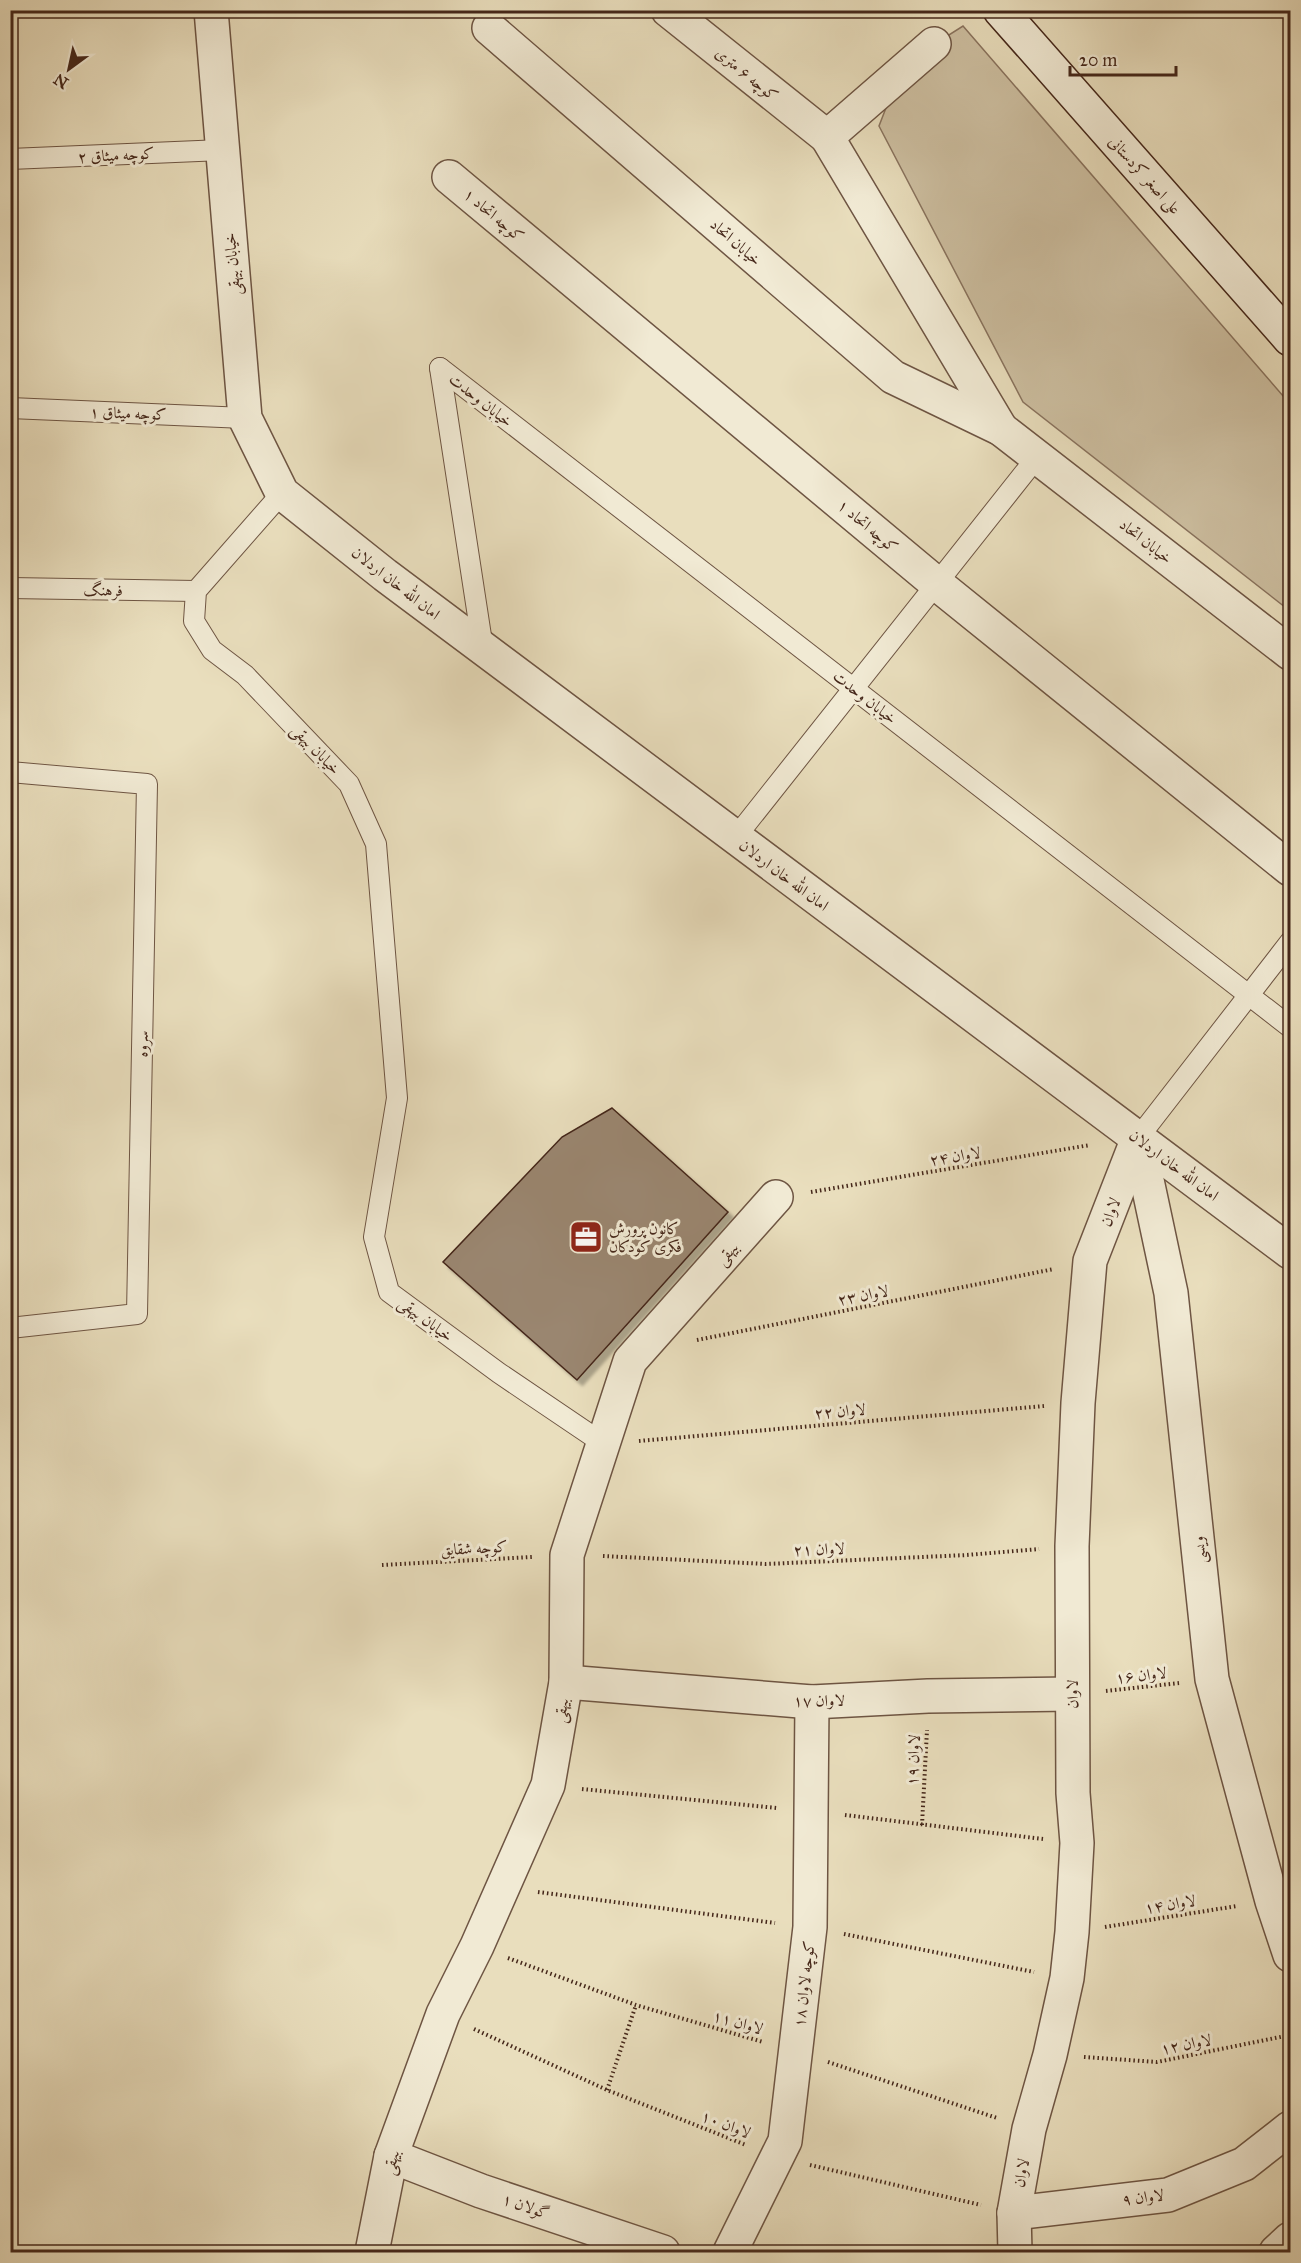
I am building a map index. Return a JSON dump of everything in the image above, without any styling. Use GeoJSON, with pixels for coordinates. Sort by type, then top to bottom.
{"type":"FeatureCollection","features":[{"type":"Feature","properties":{"kind":"street","name":"خیابان بیهقی"},"geometry":{"type":"LineString","coordinates":[[211,10],[245,418],[282,493]]}},
{"type":"Feature","properties":{"kind":"street","name":"کوچه ۶ متری"},"geometry":{"type":"LineString","coordinates":[[668,10],[827,137]]}},
{"type":"Feature","properties":{"kind":"street","name":"علی اصغر کردستانی"},"geometry":{"type":"LineString","coordinates":[[1000,10],[1290,339]]}},
{"type":"Feature","properties":{"kind":"street","name":"خیابان اتحاد"},"geometry":{"type":"LineString","coordinates":[[489,28],[893,377],[1001,429],[1290,653]]}},
{"type":"Feature","properties":{"kind":"street"},"geometry":{"type":"LineString","coordinates":[[827,137],[934,44]]}},
{"type":"Feature","properties":{"kind":"street","name":"خیابان اتحاد"},"geometry":{"type":"LineString","coordinates":[[827,137],[1001,429]]}},
{"type":"Feature","properties":{"kind":"street","name":"کوچه اتحاد ۱"},"geometry":{"type":"LineString","coordinates":[[449,177],[938,584],[1290,869]]}},
{"type":"Feature","properties":{"kind":"street","name":"امان الله خان اردلان"},"geometry":{"type":"LineString","coordinates":[[282,493],[483,649],[1290,1252]]}},
{"type":"Feature","properties":{"kind":"street","name":"لاوان"},"geometry":{"type":"LineString","coordinates":[[1015,2253],[1014,2213],[1029,2128],[1050,2055],[1067,1978],[1072,1932],[1077,1843],[1073,1793],[1072,1546],[1078,1402],[1090,1261],[1138,1137]]}},
{"type":"Feature","properties":{"kind":"street","name":"ویسی"},"geometry":{"type":"LineString","coordinates":[[1138,1137],[1171,1293],[1212,1679],[1272,1901],[1290,1955]]}},
{"type":"Feature","properties":{"kind":"street","name":"بیهقی"},"geometry":{"type":"LineString","coordinates":[[372,2253],[390,2156],[443,2014],[477,1946],[548,1785],[566,1682],[567,1555],[630,1361],[776,1197]]}},
{"type":"Feature","properties":{"kind":"street","name":"لاوان ۱۷"},"geometry":{"type":"LineString","coordinates":[[566,1682],[812,1702],[928,1696],[1072,1694]]}},
{"type":"Feature","properties":{"kind":"street","name":"کوچه لاوان ۱۸"},"geometry":{"type":"LineString","coordinates":[[730,2253],[785,2141],[810,1927],[812,1702]]}},
{"type":"Feature","properties":{"kind":"street","name":"لاوان ۹"},"geometry":{"type":"LineString","coordinates":[[1014,2213],[1168,2195],[1244,2164],[1290,2128]]}},
{"type":"Feature","properties":{"kind":"street","name":"گولان ۱"},"geometry":{"type":"LineString","coordinates":[[390,2156],[482,2191],[663,2253]]}},
{"type":"Feature","properties":{"kind":"street"},"geometry":{"type":"LineString","coordinates":[[1276,2253],[1290,2239]]}},
{"type":"Feature","properties":{"kind":"lane","name":"کوچه میثاق ۲"},"geometry":{"type":"LineString","coordinates":[[10,159],[222,150]]}},
{"type":"Feature","properties":{"kind":"lane","name":"خیابان وحدت"},"geometry":{"type":"LineString","coordinates":[[483,649],[440,368],[1290,1027]]}},
{"type":"Feature","properties":{"kind":"lane","name":"کوچه میثاق ۱"},"geometry":{"type":"LineString","coordinates":[[10,408],[245,418]]}},
{"type":"Feature","properties":{"kind":"lane"},"geometry":{"type":"LineString","coordinates":[[735,838],[1037,457]]}},
{"type":"Feature","properties":{"kind":"lane"},"geometry":{"type":"LineString","coordinates":[[196,591],[282,493]]}},
{"type":"Feature","properties":{"kind":"lane","name":"فرهنگ"},"geometry":{"type":"LineString","coordinates":[[10,588],[196,591]]}},
{"type":"Feature","properties":{"kind":"lane","name":"خیابان بیهقی"},"geometry":{"type":"LineString","coordinates":[[196,591],[194,621],[212,650],[244,675],[349,784],[376,844],[397,1098],[374,1237],[389,1292],[499,1373],[604,1444]]}},
{"type":"Feature","properties":{"kind":"lane","name":"سروه"},"geometry":{"type":"LineString","coordinates":[[10,772],[147,784],[137,1314],[10,1328]]}},
{"type":"Feature","properties":{"kind":"lane"},"geometry":{"type":"LineString","coordinates":[[1138,1137],[1290,942]]}},
{"type":"Feature","properties":{"kind":"path","name":"لاوان ۲۴"},"geometry":{"type":"LineString","coordinates":[[776,1197],[1138,1137]]}},
{"type":"Feature","properties":{"kind":"path","name":"لاوان ۲۳"},"geometry":{"type":"LineString","coordinates":[[640,1352],[1090,1261]]}},
{"type":"Feature","properties":{"kind":"path","name":"لاوان ۲۲"},"geometry":{"type":"LineString","coordinates":[[604,1444],[1078,1402]]}},
{"type":"Feature","properties":{"kind":"path","name":"لاوان ۲۱"},"geometry":{"type":"LineString","coordinates":[[567,1555],[766,1564],[967,1555],[1072,1546]]}},
{"type":"Feature","properties":{"kind":"path","name":"کوچه شقایق"},"geometry":{"type":"LineString","coordinates":[[382,1565],[567,1555]]}},
{"type":"Feature","properties":{"kind":"path","name":"لاوان ۱۶"},"geometry":{"type":"LineString","coordinates":[[1072,1694],[1212,1679]]}},
{"type":"Feature","properties":{"kind":"path","name":"لاوان ۱۹"},"geometry":{"type":"LineString","coordinates":[[922,1825],[928,1696]]}},
{"type":"Feature","properties":{"kind":"path","name":"لاوان ۱۴"},"geometry":{"type":"LineString","coordinates":[[1072,1932],[1272,1901]]}},
{"type":"Feature","properties":{"kind":"path","name":"لاوان ۱۱"},"geometry":{"type":"LineString","coordinates":[[477,1946],[636,2005],[795,2051],[1029,2128]]}},
{"type":"Feature","properties":{"kind":"path"},"geometry":{"type":"LineString","coordinates":[[607,2090],[636,2005]]}},
{"type":"Feature","properties":{"kind":"path","name":"لاوان ۱۰"},"geometry":{"type":"LineString","coordinates":[[443,2014],[607,2090],[777,2157],[1014,2213]]}},
{"type":"Feature","properties":{"kind":"path","name":"لاوان ۱۲"},"geometry":{"type":"LineString","coordinates":[[1050,2055],[1157,2062],[1290,2035]]}},
{"type":"Feature","properties":{"kind":"shaded area"},"geometry":{"type":"Polygon","coordinates":[[[963,26],[1290,404],[1290,611],[1023,402],[879,126],[903,64],[963,26]]]}},
{"type":"Feature","properties":{"kind":"building","name":"کانون پرورش فکری کودکان"},"geometry":{"type":"Polygon","coordinates":[[[612,1108],[728,1212],[577,1380],[443,1262],[562,1137],[612,1108]]]}},
{"type":"Feature","properties":{"kind":"place","name":"کانون پرورش فکری کودکان"},"geometry":{"type":"Point","coordinates":[586,1237]}}]}
